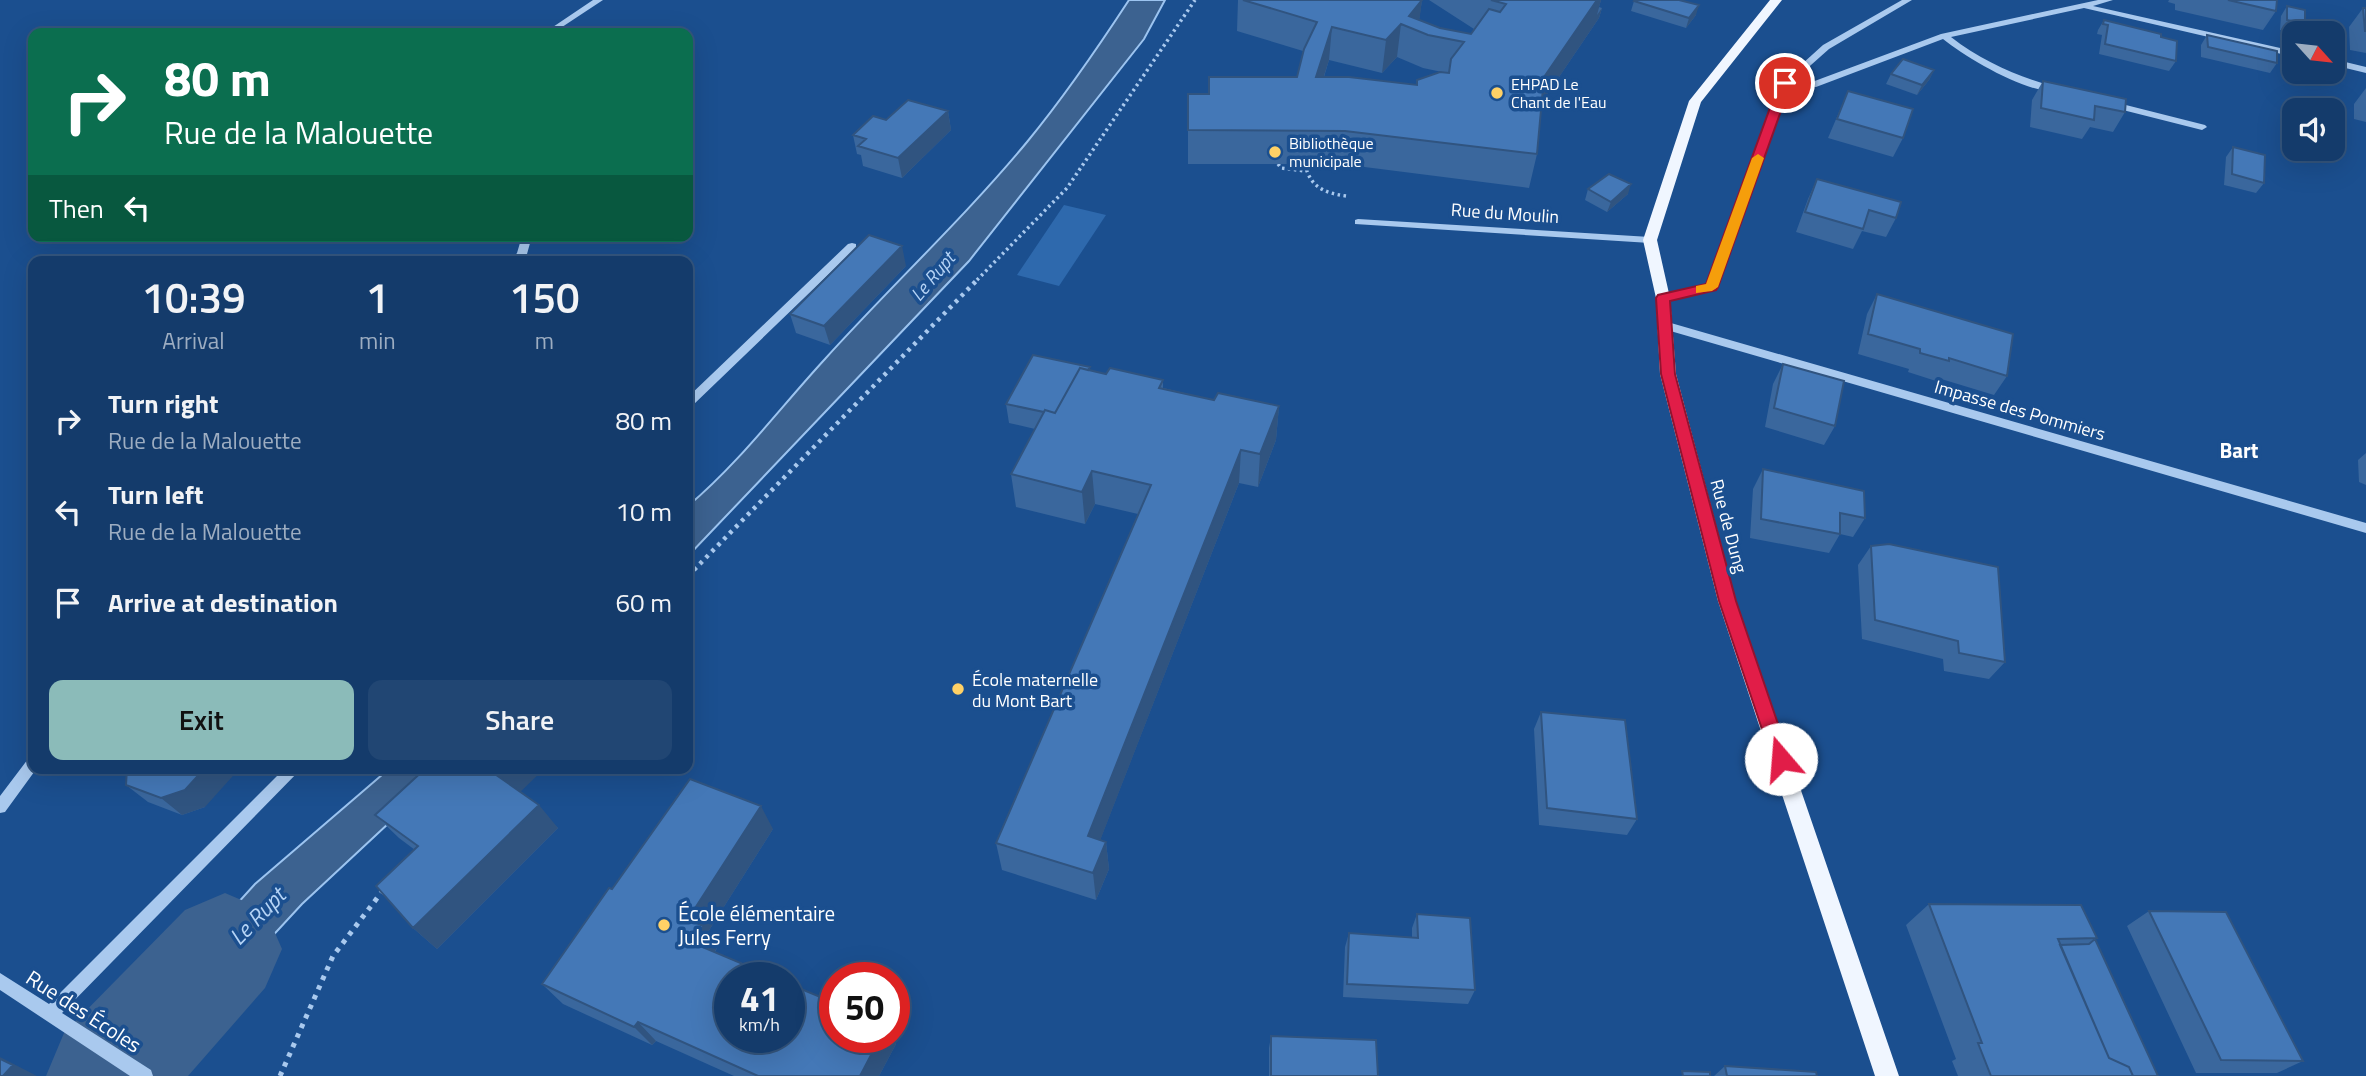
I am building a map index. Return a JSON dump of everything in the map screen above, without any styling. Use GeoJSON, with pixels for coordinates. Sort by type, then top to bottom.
{"type":"FeatureCollection","features":[{"type":"Feature","properties":{"kind":"main road"},"geometry":{"type":"LineString","coordinates":[[1650,240],[1695,101],[1776,0]]}},
{"type":"Feature","properties":{"kind":"main road","name":"Rue de Dung"},"geometry":{"type":"LineString","coordinates":[[1650,240],[1663,298],[1668,374],[1727,601],[1887,1076]]}},
{"type":"Feature","properties":{"kind":"street"},"geometry":{"type":"LineString","coordinates":[[556,28],[600,0]]}},
{"type":"Feature","properties":{"kind":"street"},"geometry":{"type":"LineString","coordinates":[[1663,298],[1712,287],[1785,83],[1826,47],[1908,0]]}},
{"type":"Feature","properties":{"kind":"street"},"geometry":{"type":"LineString","coordinates":[[1785,83],[1813,85],[1944,36],[2109,0]]}},
{"type":"Feature","properties":{"kind":"street"},"geometry":{"type":"LineString","coordinates":[[2080,5],[2282,51]]}},
{"type":"Feature","properties":{"kind":"street"},"geometry":{"type":"LineString","coordinates":[[1944,36],[1973,60],[2027,83],[2067,93]]}},
{"type":"Feature","properties":{"kind":"street"},"geometry":{"type":"LineString","coordinates":[[2345,65],[2366,70]]}},
{"type":"Feature","properties":{"kind":"street"},"geometry":{"type":"LineString","coordinates":[[2094,100],[2202,127]]}},
{"type":"Feature","properties":{"kind":"street","name":"Rue du Moulin"},"geometry":{"type":"LineString","coordinates":[[1358,222],[1650,240]]}},
{"type":"Feature","properties":{"kind":"street"},"geometry":{"type":"LineString","coordinates":[[693,398],[852,246]]}},
{"type":"Feature","properties":{"kind":"street","name":"Impasse des Pommiers"},"geometry":{"type":"LineString","coordinates":[[1664,325],[2366,528]]}},
{"type":"Feature","properties":{"kind":"street"},"geometry":{"type":"LineString","coordinates":[[0,807],[28,769]]}},
{"type":"Feature","properties":{"kind":"street"},"geometry":{"type":"LineString","coordinates":[[50,1014],[289,774]]}},
{"type":"Feature","properties":{"kind":"street","name":"Rue des Écoles"},"geometry":{"type":"LineString","coordinates":[[0,981],[145,1076]]}},
{"type":"Feature","properties":{"kind":"path"},"geometry":{"type":"LineString","coordinates":[[693,571],[1067,188],[1195,0]]}},
{"type":"Feature","properties":{"kind":"path"},"geometry":{"type":"LineString","coordinates":[[1278,164],[1281,168],[1306,171]]}},
{"type":"Feature","properties":{"kind":"path"},"geometry":{"type":"LineString","coordinates":[[1304,164],[1310,183],[1320,190],[1357,197]]}},
{"type":"Feature","properties":{"kind":"path"},"geometry":{"type":"LineString","coordinates":[[279,1076],[333,956],[390,881]]}},
{"type":"Feature","properties":{"kind":"shaded area"},"geometry":{"type":"Polygon","coordinates":[[[1064,205],[1106,215],[1059,286],[1017,275],[1064,205]]]}},
{"type":"Feature","properties":{"kind":"water"},"geometry":{"type":"Polygon","coordinates":[[[1129,0],[1165,0],[1144,39],[969,261],[693,551],[693,502],[742,453],[825,359],[1003,170],[1041,125],[1129,0]]]}},
{"type":"Feature","properties":{"kind":"water"},"geometry":{"type":"Polygon","coordinates":[[[383,774],[442,774],[302,904],[160,1058],[130,1035],[136,1015],[255,884],[383,774]]]}},
{"type":"Feature","properties":{"kind":"building"},"geometry":{"type":"Polygon","coordinates":[[[1243,0],[1422,0],[1409,16],[1440,28],[1471,34],[1489,9],[1500,12],[1506,4],[1491,0],[1597,0],[1544,77],[1537,154],[1345,131],[1188,130],[1188,94],[1209,94],[1209,77],[1297,77],[1304,49],[1317,22],[1243,0]],[[1401,24],[1386,40],[1332,27],[1316,77],[1349,77],[1417,85],[1417,80],[1440,72],[1449,73],[1451,59],[1464,42],[1428,35],[1401,24]]]}},
{"type":"Feature","properties":{"kind":"building"},"geometry":{"type":"Polygon","coordinates":[[[1635,0],[1679,0],[1699,5],[1689,18],[1635,0]]]}},
{"type":"Feature","properties":{"kind":"building"},"geometry":{"type":"Polygon","coordinates":[[[2228,0],[2277,0],[2276,11],[2228,0]]]}},
{"type":"Feature","properties":{"kind":"building"},"geometry":{"type":"Polygon","coordinates":[[[2287,6],[2305,10],[2305,21],[2287,20],[2287,6]]]}},
{"type":"Feature","properties":{"kind":"building"},"geometry":{"type":"Polygon","coordinates":[[[2363,8],[2366,8],[2366,31],[2365,31],[2363,8]]]}},
{"type":"Feature","properties":{"kind":"building"},"geometry":{"type":"Polygon","coordinates":[[[2104,20],[2161,34],[2161,37],[2177,41],[2176,61],[2105,44],[2108,25],[2103,24],[2104,20]]]}},
{"type":"Feature","properties":{"kind":"building"},"geometry":{"type":"Polygon","coordinates":[[[2207,35],[2277,51],[2277,63],[2208,47],[2207,35]]]}},
{"type":"Feature","properties":{"kind":"building"},"geometry":{"type":"Polygon","coordinates":[[[1903,59],[1934,70],[1922,85],[1891,74],[1903,59]]]}},
{"type":"Feature","properties":{"kind":"building"},"geometry":{"type":"Polygon","coordinates":[[[2043,81],[2126,99],[2125,112],[2095,106],[2094,120],[2041,108],[2043,81]]]}},
{"type":"Feature","properties":{"kind":"building"},"geometry":{"type":"Polygon","coordinates":[[[1848,91],[1913,109],[1903,138],[1837,119],[1848,91]]]}},
{"type":"Feature","properties":{"kind":"building"},"geometry":{"type":"Polygon","coordinates":[[[908,100],[948,111],[898,158],[858,146],[866,139],[853,135],[873,116],[886,120],[908,100]]]}},
{"type":"Feature","properties":{"kind":"building"},"geometry":{"type":"Polygon","coordinates":[[[2233,147],[2265,155],[2264,183],[2232,174],[2233,147]]]}},
{"type":"Feature","properties":{"kind":"building"},"geometry":{"type":"Polygon","coordinates":[[[1609,174],[1631,184],[1611,202],[1588,189],[1609,174]]]}},
{"type":"Feature","properties":{"kind":"building"},"geometry":{"type":"Polygon","coordinates":[[[1817,179],[1901,202],[1896,218],[1869,210],[1863,229],[1805,212],[1817,179]]]}},
{"type":"Feature","properties":{"kind":"building"},"geometry":{"type":"Polygon","coordinates":[[[869,235],[902,246],[824,326],[790,314],[869,235]]]}},
{"type":"Feature","properties":{"kind":"building"},"geometry":{"type":"Polygon","coordinates":[[[1877,294],[2013,334],[2007,376],[1949,358],[1949,361],[1920,353],[1920,349],[1868,334],[1877,294]]]}},
{"type":"Feature","properties":{"kind":"building"},"geometry":{"type":"Polygon","coordinates":[[[1033,355],[1090,367],[1088,370],[1080,368],[1055,413],[1006,404],[1033,355]]]}},
{"type":"Feature","properties":{"kind":"building"},"geometry":{"type":"Polygon","coordinates":[[[1783,364],[1844,381],[1835,426],[1774,408],[1783,364]]]}},
{"type":"Feature","properties":{"kind":"building"},"geometry":{"type":"Polygon","coordinates":[[[1080,368],[1106,374],[1110,368],[1163,380],[1159,388],[1214,400],[1218,393],[1279,406],[1260,454],[1241,450],[1088,836],[1106,842],[1093,873],[996,843],[1151,485],[1092,471],[1082,492],[1011,474],[1045,410],[1055,413],[1080,368]]]}},
{"type":"Feature","properties":{"kind":"building"},"geometry":{"type":"Polygon","coordinates":[[[1763,469],[1864,491],[1865,518],[1840,513],[1840,534],[1761,519],[1763,469]]]}},
{"type":"Feature","properties":{"kind":"building"},"geometry":{"type":"Polygon","coordinates":[[[1889,544],[1998,567],[2005,662],[1959,653],[1958,641],[1875,620],[1871,546],[1889,544]]]}},
{"type":"Feature","properties":{"kind":"building"},"geometry":{"type":"Polygon","coordinates":[[[1541,712],[1625,720],[1637,819],[1547,808],[1541,712]]]}},
{"type":"Feature","properties":{"kind":"building"},"geometry":{"type":"Polygon","coordinates":[[[127,774],[200,774],[185,790],[161,798],[126,785],[127,774]]]}},
{"type":"Feature","properties":{"kind":"building"},"geometry":{"type":"Polygon","coordinates":[[[419,774],[495,774],[539,805],[413,928],[376,886],[418,846],[375,815],[419,774]]]}},
{"type":"Feature","properties":{"kind":"building","name":"École élémentaire Jules Ferry"},"geometry":{"type":"Polygon","coordinates":[[[690,779],[761,806],[688,919],[703,926],[693,943],[738,962],[714,962],[714,1053],[805,1053],[805,991],[819,996],[819,1053],[872,1053],[860,1076],[758,1076],[638,1022],[634,1027],[542,984],[609,888],[612,889],[690,779]]]}},
{"type":"Feature","properties":{"kind":"building"},"geometry":{"type":"Polygon","coordinates":[[[1929,904],[2081,905],[2097,938],[2058,939],[2109,1058],[2129,1067],[2133,1076],[1991,1076],[1978,1043],[1982,1043],[1929,904]]]}},
{"type":"Feature","properties":{"kind":"building"},"geometry":{"type":"Polygon","coordinates":[[[2149,911],[2226,912],[2303,1061],[2221,1060],[2149,911]]]}},
{"type":"Feature","properties":{"kind":"building"},"geometry":{"type":"Polygon","coordinates":[[[1417,914],[1470,918],[1475,990],[1347,984],[1349,933],[1418,938],[1417,914]]]}},
{"type":"Feature","properties":{"kind":"building"},"geometry":{"type":"Polygon","coordinates":[[[2095,939],[2158,1076],[2133,1076],[2129,1067],[2109,1058],[2060,945],[2089,944],[2095,939]]]}},
{"type":"Feature","properties":{"kind":"building"},"geometry":{"type":"Polygon","coordinates":[[[1271,1036],[1376,1040],[1378,1076],[1271,1076],[1271,1036]]]}},
{"type":"Feature","properties":{"kind":"building"},"geometry":{"type":"Polygon","coordinates":[[[0,1059],[13,1065],[3,1076],[0,1076],[0,1059]]]}},
{"type":"Feature","properties":{"kind":"building"},"geometry":{"type":"Polygon","coordinates":[[[1725,1066],[1816,1072],[1817,1076],[1727,1076],[1725,1066]]]}},
{"type":"Feature","properties":{"kind":"building"},"geometry":{"type":"Polygon","coordinates":[[[1682,1071],[1710,1072],[1710,1076],[1683,1076],[1682,1071]]]}},
{"type":"Feature","properties":{"kind":"waterway","name":"Le Rupt"},"geometry":{"type":"LineString","coordinates":[[107,1076],[225,949]]}},
{"type":"Feature","properties":{"kind":"slow traffic"},"geometry":{"type":"LineString","coordinates":[[1700,290],[1712,287],[1758,158]]}},
{"type":"Feature","properties":{"kind":"place","name":"EHPAD Le Chant de l'Eau"},"geometry":{"type":"Point","coordinates":[1497,93]}},
{"type":"Feature","properties":{"kind":"place","name":"Bibliothèque municipale"},"geometry":{"type":"Point","coordinates":[1275,152]}},
{"type":"Feature","properties":{"kind":"place","name":"École maternelle du Mont Bart"},"geometry":{"type":"Point","coordinates":[958,689]}},
{"type":"Feature","properties":{"kind":"place","name":"École élémentaire Jules Ferry"},"geometry":{"type":"Point","coordinates":[664,925]}},
{"type":"Feature","properties":{"kind":"district","name":"Bart"},"geometry":{"type":"Point","coordinates":[2239,450]}},
{"type":"Feature","properties":{"kind":"route"},"geometry":{"type":"LineString","coordinates":[[1781,759],[1727,601],[1668,374],[1663,298],[1712,287],[1785,83]]}}]}
